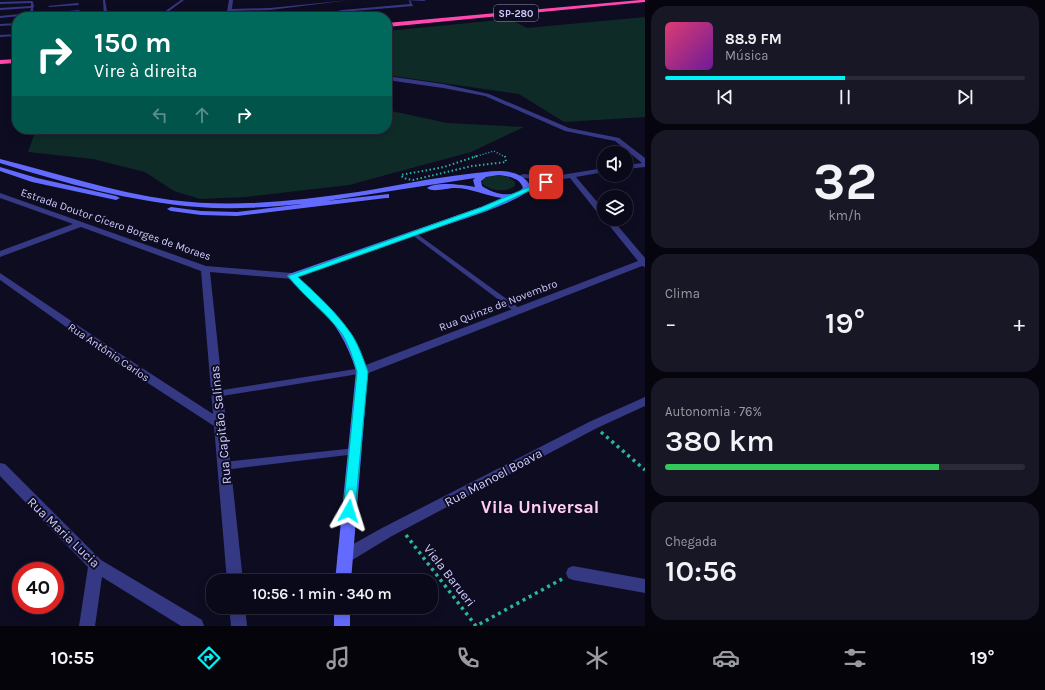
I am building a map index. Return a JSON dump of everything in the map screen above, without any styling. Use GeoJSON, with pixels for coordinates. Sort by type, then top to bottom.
{"type":"FeatureCollection","features":[{"type":"Feature","properties":{"kind":"highway","name":"SP-280"},"geometry":{"type":"LineString","coordinates":[[392,20],[607,0]]}},
{"type":"Feature","properties":{"kind":"highway","name":"SP-280"},"geometry":{"type":"LineString","coordinates":[[392,25],[645,1]]}},
{"type":"Feature","properties":{"kind":"highway"},"geometry":{"type":"LineString","coordinates":[[0,56],[12,55]]}},
{"type":"Feature","properties":{"kind":"highway"},"geometry":{"type":"LineString","coordinates":[[0,62],[12,61]]}},
{"type":"Feature","properties":{"kind":"street"},"geometry":{"type":"LineString","coordinates":[[231,0],[229,10],[264,10],[348,0]]}},
{"type":"Feature","properties":{"kind":"street"},"geometry":{"type":"LineString","coordinates":[[409,0],[424,0]]}},
{"type":"Feature","properties":{"kind":"street"},"geometry":{"type":"LineString","coordinates":[[392,79],[443,86],[487,95],[567,130],[618,139],[645,164]]}},
{"type":"Feature","properties":{"kind":"street"},"geometry":{"type":"LineString","coordinates":[[0,161],[53,177],[172,203],[224,206],[308,200],[393,189],[458,177],[505,174],[519,178],[527,184],[525,192]]}},
{"type":"Feature","properties":{"kind":"street"},"geometry":{"type":"LineString","coordinates":[[633,166],[645,164]]}},
{"type":"Feature","properties":{"kind":"street","name":"Estrada Doutor Cícero Borges de Moraes"},"geometry":{"type":"LineString","coordinates":[[0,169],[35,180],[103,196],[186,212],[212,214],[245,214],[358,201],[445,186],[463,187],[484,191],[499,196],[514,196]]}},
{"type":"Feature","properties":{"kind":"street"},"geometry":{"type":"LineString","coordinates":[[525,192],[556,178],[597,171]]}},
{"type":"Feature","properties":{"kind":"street"},"geometry":{"type":"LineString","coordinates":[[484,175],[477,180],[479,187],[484,191],[484,209]]}},
{"type":"Feature","properties":{"kind":"street"},"geometry":{"type":"LineString","coordinates":[[571,175],[597,206]]}},
{"type":"Feature","properties":{"kind":"street"},"geometry":{"type":"LineString","coordinates":[[519,178],[523,176],[556,178]]}},
{"type":"Feature","properties":{"kind":"street","name":"Estrada Doutor Cícero Borges de Moraes"},"geometry":{"type":"LineString","coordinates":[[0,195],[205,269],[292,276],[484,209],[525,192]]}},
{"type":"Feature","properties":{"kind":"street"},"geometry":{"type":"LineString","coordinates":[[0,254],[81,224]]}},
{"type":"Feature","properties":{"kind":"street"},"geometry":{"type":"LineString","coordinates":[[614,226],[644,263]]}},
{"type":"Feature","properties":{"kind":"street","name":"Rua Quinze de Novembro"},"geometry":{"type":"LineString","coordinates":[[362,372],[517,310],[644,263]]}},
{"type":"Feature","properties":{"kind":"street","name":"Rua Capitão Salinas"},"geometry":{"type":"LineString","coordinates":[[205,269],[234,574]]}},
{"type":"Feature","properties":{"kind":"street","name":"Rua Antônio Carlos"},"geometry":{"type":"LineString","coordinates":[[0,276],[118,358],[220,424]]}},
{"type":"Feature","properties":{"kind":"street"},"geometry":{"type":"LineString","coordinates":[[292,276],[330,314],[346,334],[356,351],[362,372],[356,451],[343,574]]}},
{"type":"Feature","properties":{"kind":"street","name":"Rua Manoel Boava"},"geometry":{"type":"LineString","coordinates":[[344,557],[399,526],[593,425],[645,400]]}},
{"type":"Feature","properties":{"kind":"street","name":"Rua Maria Lucia"},"geometry":{"type":"LineString","coordinates":[[0,468],[96,565],[196,626]]}},
{"type":"Feature","properties":{"kind":"street"},"geometry":{"type":"LineString","coordinates":[[86,626],[96,565]]}},
{"type":"Feature","properties":{"kind":"street"},"geometry":{"type":"LineString","coordinates":[[573,573],[645,586]]}},
{"type":"Feature","properties":{"kind":"street"},"geometry":{"type":"LineString","coordinates":[[238,614],[239,626]]}},
{"type":"Feature","properties":{"kind":"street"},"geometry":{"type":"LineString","coordinates":[[342,614],[342,626]]}},
{"type":"Feature","properties":{"kind":"lane"},"geometry":{"type":"LineString","coordinates":[[104,0],[105,12]]}},
{"type":"Feature","properties":{"kind":"lane"},"geometry":{"type":"LineString","coordinates":[[166,12],[183,0]]}},
{"type":"Feature","properties":{"kind":"lane"},"geometry":{"type":"LineString","coordinates":[[337,12],[412,5],[409,0]]}},
{"type":"Feature","properties":{"kind":"lane"},"geometry":{"type":"LineString","coordinates":[[0,3],[30,1],[34,3],[32,12]]}},
{"type":"Feature","properties":{"kind":"lane"},"geometry":{"type":"LineString","coordinates":[[49,1],[50,12]]}},
{"type":"Feature","properties":{"kind":"lane"},"geometry":{"type":"LineString","coordinates":[[49,6],[78,4]]}},
{"type":"Feature","properties":{"kind":"lane"},"geometry":{"type":"LineString","coordinates":[[0,9],[33,7]]}},
{"type":"Feature","properties":{"kind":"lane"},"geometry":{"type":"LineString","coordinates":[[64,12],[79,11]]}},
{"type":"Feature","properties":{"kind":"lane"},"geometry":{"type":"LineString","coordinates":[[0,17],[12,17]]}},
{"type":"Feature","properties":{"kind":"lane"},"geometry":{"type":"LineString","coordinates":[[0,25],[12,24]]}},
{"type":"Feature","properties":{"kind":"lane"},"geometry":{"type":"LineString","coordinates":[[0,32],[12,31]]}},
{"type":"Feature","properties":{"kind":"lane"},"geometry":{"type":"LineString","coordinates":[[0,36],[12,35]]}},
{"type":"Feature","properties":{"kind":"lane"},"geometry":{"type":"LineString","coordinates":[[413,233],[517,310]]}},
{"type":"Feature","properties":{"kind":"lane"},"geometry":{"type":"LineString","coordinates":[[216,394],[362,372]]}},
{"type":"Feature","properties":{"kind":"lane"},"geometry":{"type":"LineString","coordinates":[[224,466],[356,451]]}},
{"type":"Feature","properties":{"kind":"path"},"geometry":{"type":"LineString","coordinates":[[494,151],[505,156],[506,162],[472,166],[413,180],[403,178],[401,175],[444,167],[494,151]]}},
{"type":"Feature","properties":{"kind":"path"},"geometry":{"type":"LineString","coordinates":[[593,425],[645,470]]}},
{"type":"Feature","properties":{"kind":"path","name":"Viela Barueri"},"geometry":{"type":"LineString","coordinates":[[399,526],[476,626],[573,573]]}},
{"type":"Feature","properties":{"kind":"green space"},"geometry":{"type":"Polygon","coordinates":[[[645,17],[645,117],[564,122],[519,94],[392,76],[392,31],[509,19],[527,28],[645,17]]]}},
{"type":"Feature","properties":{"kind":"green space"},"geometry":{"type":"Polygon","coordinates":[[[392,111],[447,123],[524,127],[471,152],[349,185],[246,197],[200,199],[174,191],[145,172],[93,159],[28,152],[34,134],[392,134],[392,111]]]}},
{"type":"Feature","properties":{"kind":"green space"},"geometry":{"type":"Polygon","coordinates":[[[497,175],[508,177],[515,182],[515,186],[507,190],[498,190],[489,188],[482,183],[483,178],[497,175]]]}},
{"type":"Feature","properties":{"kind":"district","name":"Vila Universal"},"geometry":{"type":"Point","coordinates":[540,507]}},
{"type":"Feature","properties":{"kind":"route"},"geometry":{"type":"LineString","coordinates":[[349,511],[356,451],[362,372],[356,351],[346,334],[330,314],[292,276],[484,209],[546,182]]}}]}
